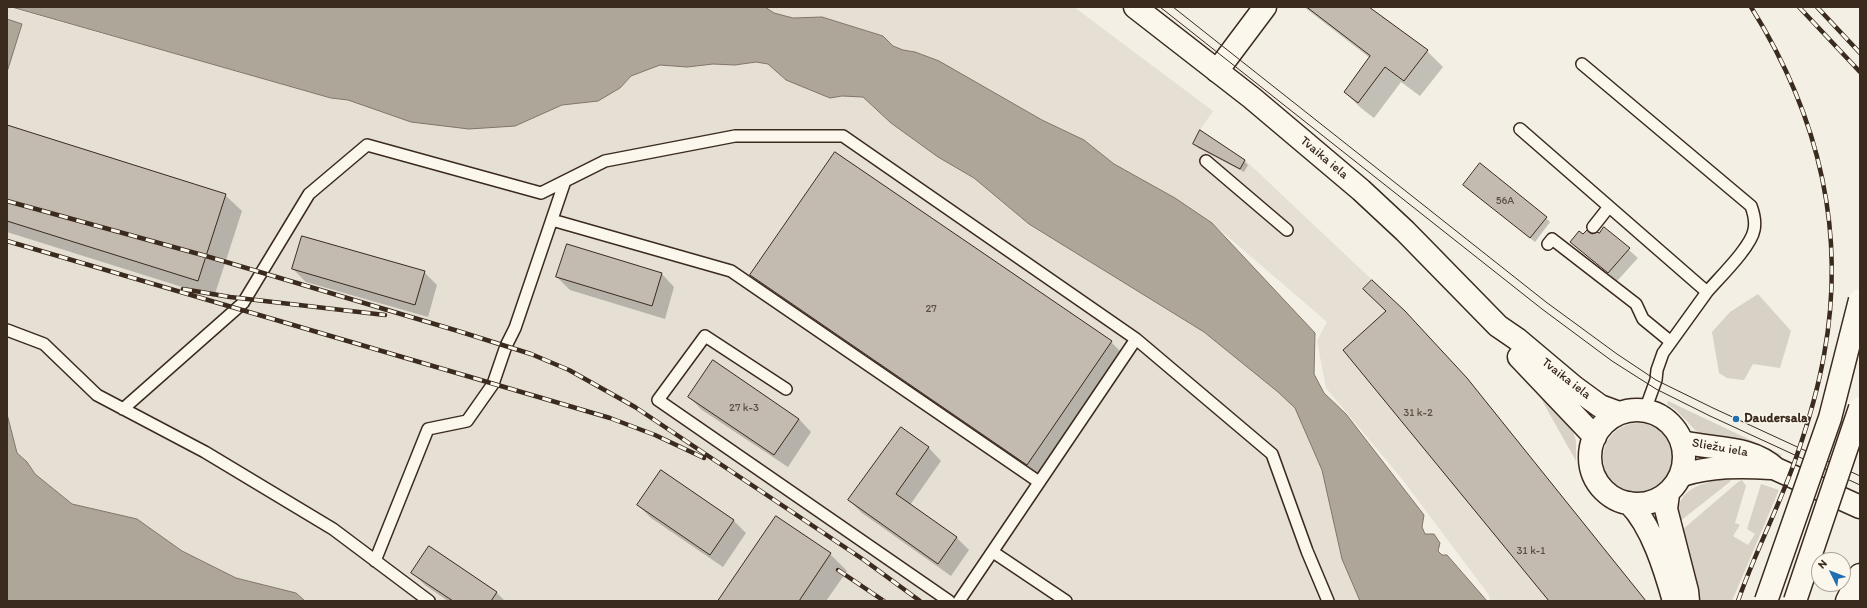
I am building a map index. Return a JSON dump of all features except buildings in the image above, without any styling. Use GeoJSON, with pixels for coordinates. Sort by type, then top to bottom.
{"type":"FeatureCollection","features":[{"type":"Feature","properties":{"kind":"street","name":"Tvaika iela"},"geometry":{"type":"LineString","coordinates":[[1135,7],[1217,71],[1361,190],[1405,231],[1498,326],[1517,339],[1600,406],[1619,413]]}},
{"type":"Feature","properties":{"kind":"street"},"geometry":{"type":"LineString","coordinates":[[1217,71],[1265,7]]}},
{"type":"Feature","properties":{"kind":"street"},"geometry":{"type":"LineString","coordinates":[[1766,601],[1830,418],[1860,300]]}},
{"type":"Feature","properties":{"kind":"street","name":"Tvaika iela"},"geometry":{"type":"LineString","coordinates":[[1498,326],[1508,343],[1595,437]]}},
{"type":"Feature","properties":{"kind":"street"},"geometry":{"type":"LineString","coordinates":[[1795,601],[1860,408]]}},
{"type":"Feature","properties":{"kind":"street"},"geometry":{"type":"LineString","coordinates":[[1635,409],[1647,410],[1665,418],[1676,428],[1685,454],[1682,475],[1668,494],[1654,502],[1639,504],[1620,502],[1610,496],[1599,485],[1592,472],[1590,457],[1595,437],[1600,428],[1608,419],[1619,413],[1635,409]]}},
{"type":"Feature","properties":{"kind":"street","name":"Sliežu iela"},"geometry":{"type":"LineString","coordinates":[[1682,442],[1701,446],[1740,450],[1757,455],[1776,469],[1860,507]]}},
{"type":"Feature","properties":{"kind":"street","name":"Sliežu iela"},"geometry":{"type":"LineString","coordinates":[[1682,475],[1708,468],[1736,466],[1776,469]]}},
{"type":"Feature","properties":{"kind":"street"},"geometry":{"type":"LineString","coordinates":[[1668,494],[1666,509],[1687,591],[1688,601]]}},
{"type":"Feature","properties":{"kind":"street"},"geometry":{"type":"LineString","coordinates":[[1629,503],[1639,513],[1645,525],[1660,558],[1674,601]]}},
{"type":"Feature","properties":{"kind":"street"},"geometry":{"type":"LineString","coordinates":[[1847,601],[1860,575]]}},
{"type":"Feature","properties":{"kind":"lane"},"geometry":{"type":"LineString","coordinates":[[1582,64],[1751,206],[1755,217],[1754,231],[1750,242],[1707,292],[1663,354],[1648,402],[1647,410]]}},
{"type":"Feature","properties":{"kind":"lane"},"geometry":{"type":"LineString","coordinates":[[1520,130],[1608,208],[1707,292]]}},
{"type":"Feature","properties":{"kind":"lane"},"geometry":{"type":"LineString","coordinates":[[123,409],[243,303],[309,194],[367,145],[541,193],[605,161],[735,136],[843,136],[1136,339],[1272,454],[1307,552],[1328,601]]}},
{"type":"Feature","properties":{"kind":"lane"},"geometry":{"type":"LineString","coordinates":[[1206,161],[1287,230]]}},
{"type":"Feature","properties":{"kind":"lane"},"geometry":{"type":"LineString","coordinates":[[375,561],[428,429],[467,421],[493,384],[506,346],[516,328],[565,181]]}},
{"type":"Feature","properties":{"kind":"lane"},"geometry":{"type":"LineString","coordinates":[[1593,227],[1608,208]]}},
{"type":"Feature","properties":{"kind":"lane"},"geometry":{"type":"LineString","coordinates":[[552,220],[731,271],[1039,482]]}},
{"type":"Feature","properties":{"kind":"lane"},"geometry":{"type":"LineString","coordinates":[[1548,244],[1552,239],[1636,304],[1643,318],[1671,342]]}},
{"type":"Feature","properties":{"kind":"lane"},"geometry":{"type":"LineString","coordinates":[[7,330],[44,344],[97,395],[212,456],[333,529],[429,601]]}},
{"type":"Feature","properties":{"kind":"lane"},"geometry":{"type":"LineString","coordinates":[[786,389],[705,336],[658,400],[949,601]]}},
{"type":"Feature","properties":{"kind":"lane"},"geometry":{"type":"LineString","coordinates":[[959,601],[1136,339]]}},
{"type":"Feature","properties":{"kind":"lane"},"geometry":{"type":"LineString","coordinates":[[993,552],[1066,601]]}},
{"type":"Feature","properties":{"kind":"shaded area"},"geometry":{"type":"Polygon","coordinates":[[[7,7],[331,98],[348,100],[411,122],[515,126],[562,105],[598,101],[620,88],[631,76],[660,65],[687,67],[713,64],[735,65],[756,62],[768,64],[786,80],[830,98],[842,96],[863,97],[891,123],[938,157],[974,178],[1029,224],[1204,332],[1296,408],[1322,470],[1342,559],[1360,601],[305,601],[296,593],[236,578],[182,551],[137,519],[72,504],[35,474],[27,462],[17,453],[7,414],[7,72],[22,24],[7,19],[7,7]]]}},
{"type":"Feature","properties":{"kind":"shaded area"},"geometry":{"type":"Polygon","coordinates":[[[12,7],[765,7],[774,13],[793,18],[822,17],[883,36],[893,46],[939,61],[1042,120],[1084,140],[1114,164],[1175,198],[1212,223],[1315,333],[1314,374],[1324,393],[1346,414],[1424,515],[1422,527],[1425,534],[1434,534],[1440,543],[1438,551],[1442,555],[1447,555],[1487,601],[1360,601],[1342,559],[1322,470],[1295,408],[1278,392],[1204,332],[1029,224],[974,178],[938,157],[891,123],[863,97],[842,96],[830,98],[786,80],[768,64],[756,62],[735,65],[713,64],[687,67],[660,65],[631,76],[620,88],[598,101],[562,105],[515,126],[469,129],[411,122],[348,100],[331,98],[12,7]]]}},
{"type":"Feature","properties":{"kind":"shaded area"},"geometry":{"type":"Polygon","coordinates":[[[765,7],[1074,7],[1213,111],[1200,130],[1244,159],[1405,311],[1467,378],[1613,601],[1490,601],[1489,595],[1402,479],[1326,388],[1317,341],[1327,322],[1212,223],[1175,198],[1114,164],[1084,140],[915,52],[903,50],[893,46],[883,36],[822,17],[793,18],[774,13],[765,7]]]}},
{"type":"Feature","properties":{"kind":"shaded area"},"geometry":{"type":"Polygon","coordinates":[[[7,19],[22,24],[7,72],[7,19]]]}},
{"type":"Feature","properties":{"kind":"shaded area"},"geometry":{"type":"Polygon","coordinates":[[[1758,294],[1791,331],[1780,368],[1753,364],[1744,380],[1727,378],[1719,373],[1712,332],[1730,312],[1758,294]]]}},
{"type":"Feature","properties":{"kind":"shaded area"},"geometry":{"type":"Polygon","coordinates":[[[1535,388],[1545,395],[1550,406],[1563,417],[1573,431],[1576,441],[1576,461],[1535,388]]]}},
{"type":"Feature","properties":{"kind":"shaded area"},"geometry":{"type":"Polygon","coordinates":[[[1668,401],[1782,455],[1780,456],[1749,443],[1705,436],[1696,431],[1676,410],[1667,404],[1668,401]]]}},
{"type":"Feature","properties":{"kind":"shaded area"},"geometry":{"type":"Polygon","coordinates":[[[7,414],[17,453],[27,462],[35,474],[72,504],[137,519],[182,551],[236,578],[296,593],[305,601],[7,601],[7,414]]]}},
{"type":"Feature","properties":{"kind":"shaded area"},"geometry":{"type":"Polygon","coordinates":[[[1638,423],[1651,426],[1663,433],[1670,445],[1673,458],[1670,471],[1663,483],[1651,490],[1638,493],[1625,490],[1613,483],[1606,471],[1603,458],[1606,445],[1613,433],[1625,426],[1638,423]]]}},
{"type":"Feature","properties":{"kind":"shaded area"},"geometry":{"type":"Polygon","coordinates":[[[1729,479],[1731,481],[1679,522],[1678,511],[1680,502],[1685,495],[1700,485],[1729,479]]]}},
{"type":"Feature","properties":{"kind":"shaded area"},"geometry":{"type":"Polygon","coordinates":[[[1742,480],[1746,486],[1735,523],[1740,525],[1733,536],[1748,545],[1755,534],[1747,529],[1761,484],[1779,490],[1732,601],[1696,601],[1682,530],[1742,480]]]}},
{"type":"Feature","properties":{"kind":"tram line"},"geometry":{"type":"LineString","coordinates":[[1160,7],[1542,309],[1612,361],[1656,389],[1710,416],[1860,485]]}},
{"type":"Feature","properties":{"kind":"tram line"},"geometry":{"type":"LineString","coordinates":[[1173,7],[1546,302],[1617,354],[1656,380],[1860,476]]}},
{"type":"Feature","properties":{"kind":"railway"},"geometry":{"type":"LineString","coordinates":[[1738,601],[1790,474],[1812,406],[1824,355],[1830,309],[1832,263],[1829,218],[1821,174],[1810,131],[1794,89],[1774,48],[1751,7]]}},
{"type":"Feature","properties":{"kind":"railway"},"geometry":{"type":"LineString","coordinates":[[1799,7],[1860,72]]}},
{"type":"Feature","properties":{"kind":"railway"},"geometry":{"type":"LineString","coordinates":[[1817,7],[1860,53]]}},
{"type":"Feature","properties":{"kind":"railway"},"geometry":{"type":"LineString","coordinates":[[7,201],[206,256],[458,331],[531,354],[569,370],[635,407],[864,560],[920,601]]}},
{"type":"Feature","properties":{"kind":"railway"},"geometry":{"type":"LineString","coordinates":[[7,241],[610,418],[655,435],[704,458]]}},
{"type":"Feature","properties":{"kind":"railway"},"geometry":{"type":"LineString","coordinates":[[183,289],[230,297],[385,315]]}},
{"type":"Feature","properties":{"kind":"railway"},"geometry":{"type":"LineString","coordinates":[[838,570],[884,601]]}},
{"type":"Feature","properties":{"kind":"place","name":"Daudersala"},"geometry":{"type":"Point","coordinates":[1736,419]}}]}
